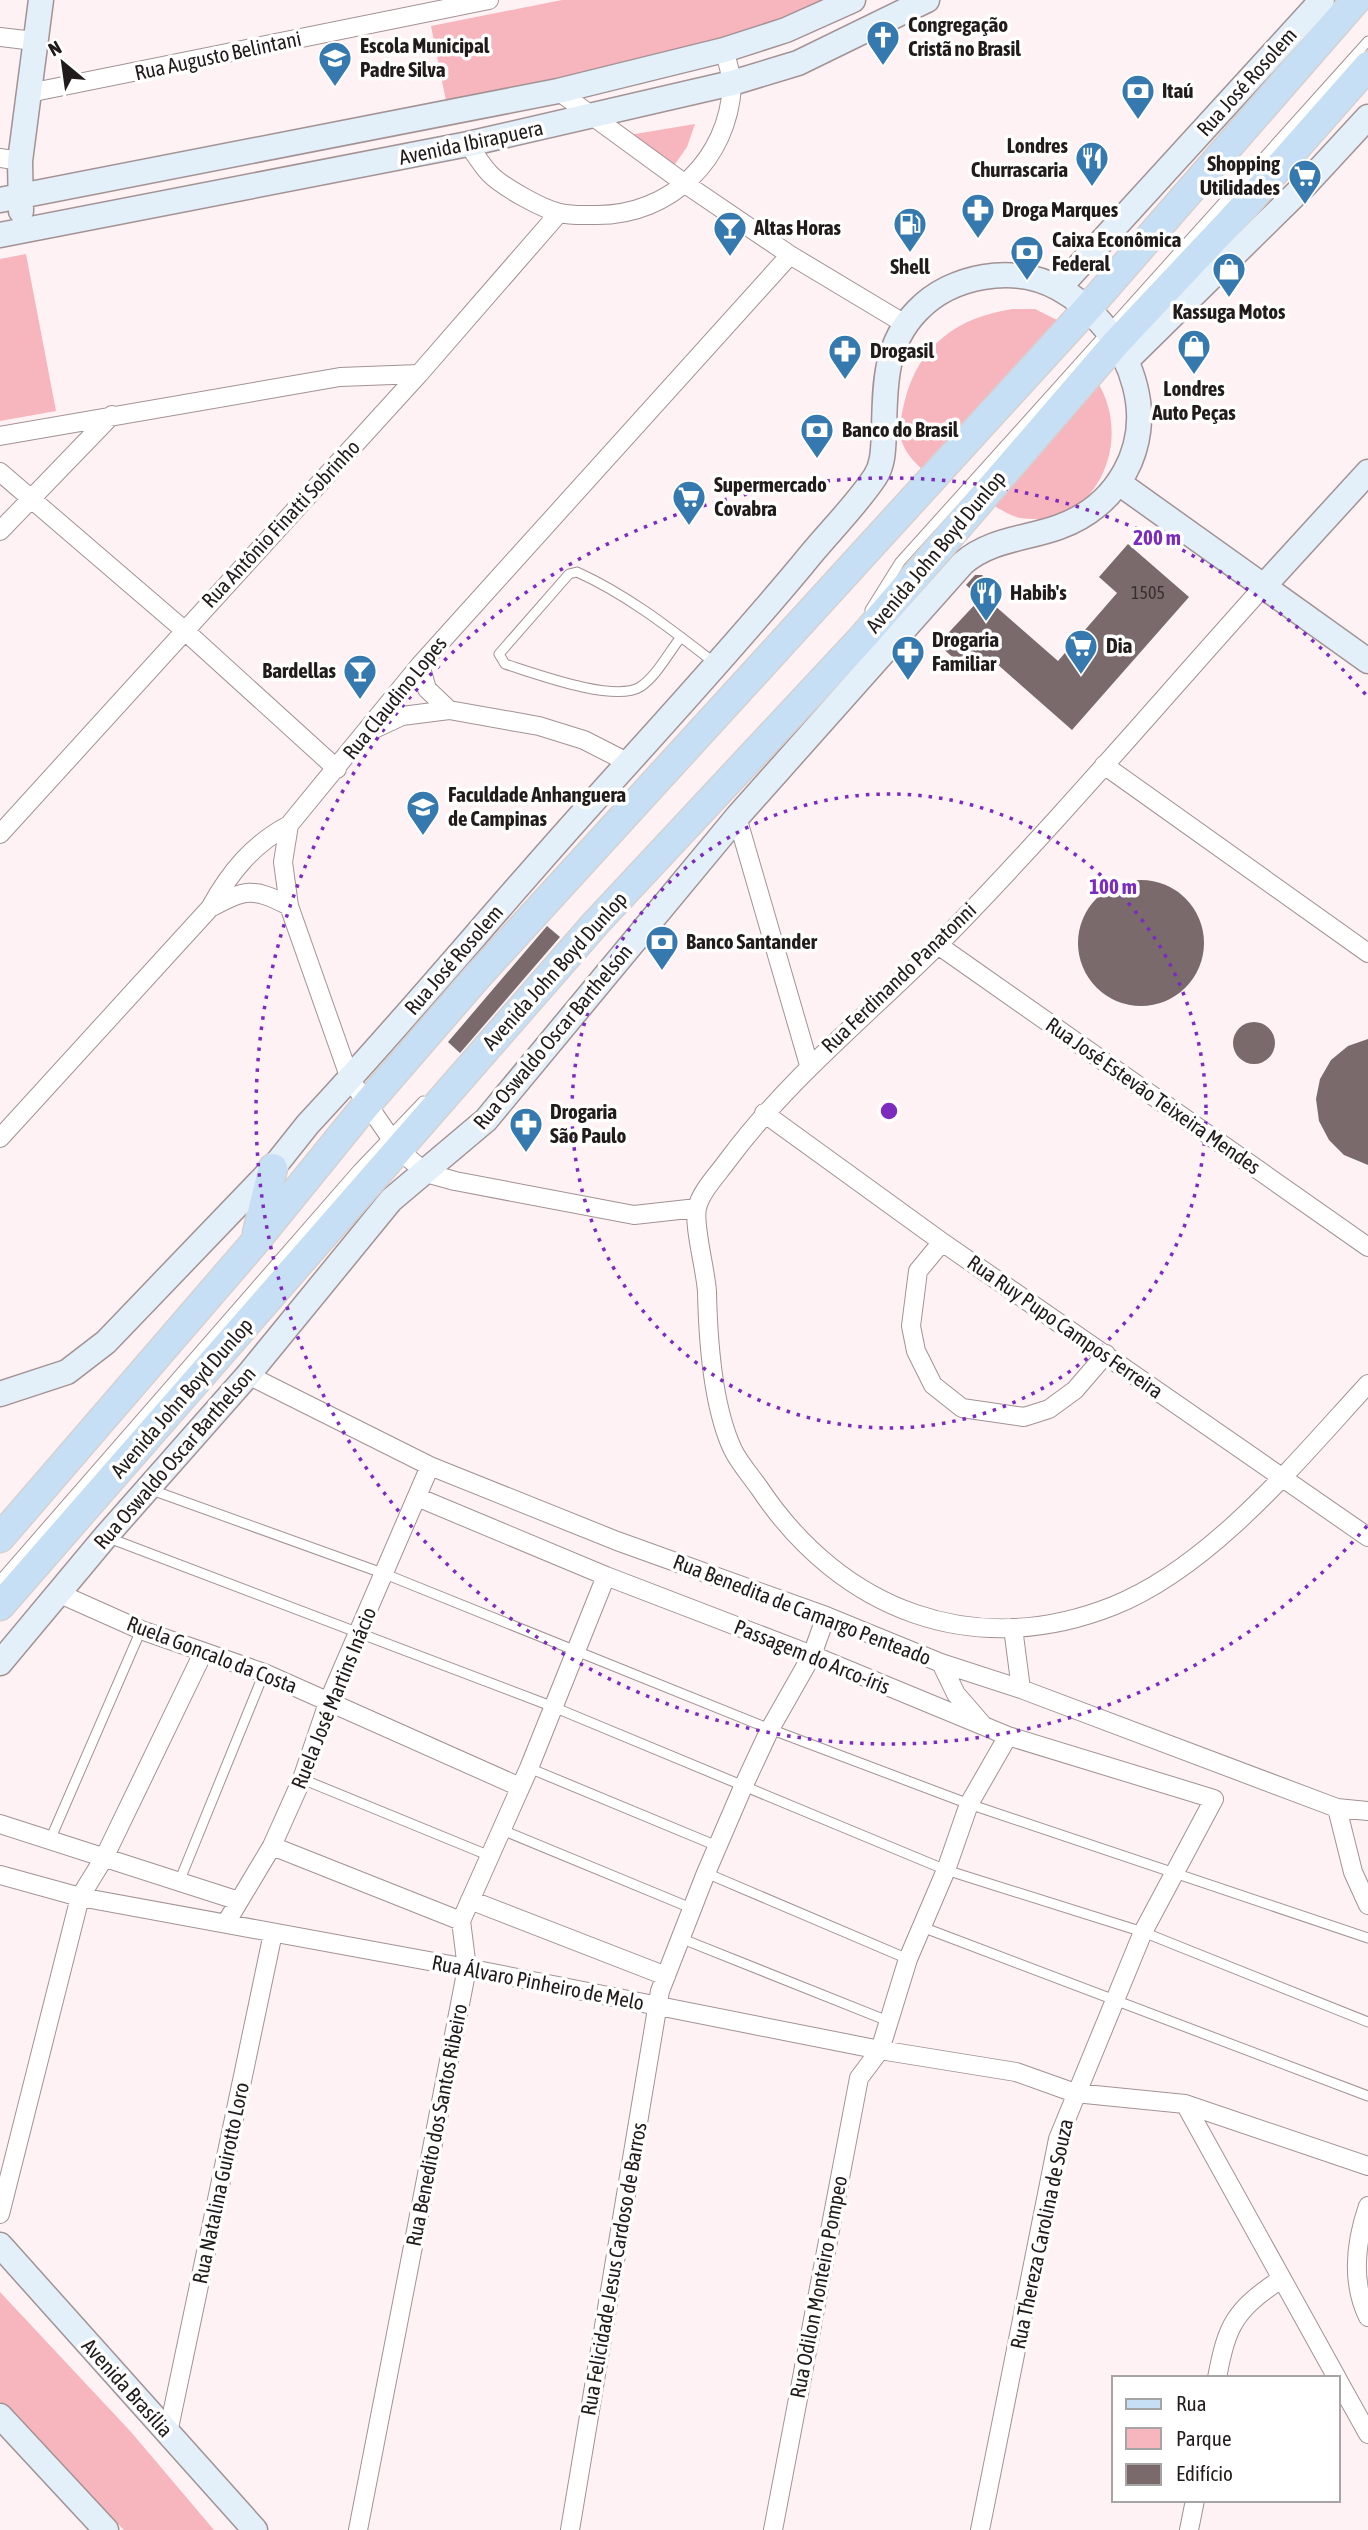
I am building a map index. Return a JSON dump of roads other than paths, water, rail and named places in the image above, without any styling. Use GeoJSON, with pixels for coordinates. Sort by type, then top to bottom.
{"type":"FeatureCollection","features":[{"type":"Feature","properties":{"kind":"main road","name":"Avenida John Boyd Dunlop"},"geometry":{"type":"LineString","coordinates":[[0,1606],[394,1143],[862,638],[1356,0]]}},
{"type":"Feature","properties":{"kind":"main road","name":"Avenida John Boyd Dunlop"},"geometry":{"type":"LineString","coordinates":[[0,1538],[255,1242],[372,1111],[477,977],[1103,328],[1242,209],[1368,66]]}},
{"type":"Feature","properties":{"kind":"main road"},"geometry":{"type":"LineString","coordinates":[[255,1242],[272,1168]]}},
{"type":"Feature","properties":{"kind":"street"},"geometry":{"type":"LineString","coordinates":[[11,233],[10,159],[29,93],[41,0]]}},
{"type":"Feature","properties":{"kind":"street","name":"Rua Augusto Belintani"},"geometry":{"type":"LineString","coordinates":[[29,93],[489,0]]}},
{"type":"Feature","properties":{"kind":"street","name":"Avenida Ibirapuera"},"geometry":{"type":"LineString","coordinates":[[10,198],[558,91],[724,50],[786,30],[853,0]]}},
{"type":"Feature","properties":{"kind":"street","name":"Avenida Ibirapuera"},"geometry":{"type":"LineString","coordinates":[[11,233],[468,144],[732,83],[798,63],[928,0]]}},
{"type":"Feature","properties":{"kind":"street","name":"Rua José Rosolem"},"geometry":{"type":"LineString","coordinates":[[1059,288],[1322,0]]}},
{"type":"Feature","properties":{"kind":"street"},"geometry":{"type":"LineString","coordinates":[[0,37],[34,41]]}},
{"type":"Feature","properties":{"kind":"street"},"geometry":{"type":"LineString","coordinates":[[468,144],[491,175],[559,213],[609,215],[635,211],[659,202],[684,184],[711,157],[727,122],[732,83],[724,50]]}},
{"type":"Feature","properties":{"kind":"street"},"geometry":{"type":"LineString","coordinates":[[558,91],[596,116],[684,184],[790,255],[905,324],[933,298],[966,281],[999,275],[1018,276],[1059,288],[1103,328],[1307,183],[1368,117]]}},
{"type":"Feature","properties":{"kind":"street","name":"Rua Antônio Finatti Sobrinho"},"geometry":{"type":"LineString","coordinates":[[0,834],[419,374],[559,213]]}},
{"type":"Feature","properties":{"kind":"street","name":"Rua Claudino Lopes"},"geometry":{"type":"LineString","coordinates":[[0,1138],[210,908],[229,875],[264,838],[289,825],[420,665],[790,255]]}},
{"type":"Feature","properties":{"kind":"street","name":"Rua José Rosolem"},"geometry":{"type":"LineString","coordinates":[[0,1394],[67,1372],[106,1342],[272,1168],[629,763],[718,666],[874,479],[883,455],[885,378],[892,350],[905,324]]}},
{"type":"Feature","properties":{"kind":"street","name":"Avenida John Boyd Dunlop"},"geometry":{"type":"LineString","coordinates":[[963,563],[987,547],[1074,521],[1106,499],[1119,483],[1135,454],[1138,438],[1137,393],[1103,328]]}},
{"type":"Feature","properties":{"kind":"street"},"geometry":{"type":"LineString","coordinates":[[0,436],[340,377],[419,374]]}},
{"type":"Feature","properties":{"kind":"street"},"geometry":{"type":"LineString","coordinates":[[0,531],[112,415]]}},
{"type":"Feature","properties":{"kind":"street"},"geometry":{"type":"LineString","coordinates":[[0,472],[184,630],[337,769]]}},
{"type":"Feature","properties":{"kind":"street","name":"Rua Ferdinando Panatonni"},"geometry":{"type":"LineString","coordinates":[[697,1208],[708,1187],[764,1113],[810,1065],[938,944],[1104,765],[1368,472]]}},
{"type":"Feature","properties":{"kind":"street"},"geometry":{"type":"LineString","coordinates":[[1119,483],[1368,661]]}},
{"type":"Feature","properties":{"kind":"street","name":"Rua Oswaldo Oscar Barthelson"},"geometry":{"type":"LineString","coordinates":[[0,1663],[106,1536],[248,1375],[391,1200],[486,1120],[737,817],[963,563]]}},
{"type":"Feature","properties":{"kind":"street"},"geometry":{"type":"LineString","coordinates":[[420,665],[427,689],[449,710]]}},
{"type":"Feature","properties":{"kind":"street"},"geometry":{"type":"LineString","coordinates":[[366,733],[402,716],[449,710],[561,733],[584,740],[629,763]]}},
{"type":"Feature","properties":{"kind":"street"},"geometry":{"type":"LineString","coordinates":[[1104,765],[1368,953]]}},
{"type":"Feature","properties":{"kind":"street"},"geometry":{"type":"LineString","coordinates":[[737,817],[810,1065]]}},
{"type":"Feature","properties":{"kind":"street"},"geometry":{"type":"LineString","coordinates":[[289,825],[283,862],[289,906],[350,1079],[394,1143],[426,1173],[634,1215],[697,1208],[706,1280],[709,1342],[716,1387],[732,1449],[771,1506],[817,1557],[897,1610],[955,1626],[1013,1628],[1068,1620],[1111,1607],[1156,1586],[1213,1541],[1281,1479],[1368,1384]]}},
{"type":"Feature","properties":{"kind":"street"},"geometry":{"type":"LineString","coordinates":[[210,908],[236,894],[261,891],[289,906]]}},
{"type":"Feature","properties":{"kind":"street","name":"Rua José Estevão Teixeira Mendes"},"geometry":{"type":"LineString","coordinates":[[938,944],[1368,1247]]}},
{"type":"Feature","properties":{"kind":"street","name":"Rua Ruy Pupo Campos Ferreira"},"geometry":{"type":"LineString","coordinates":[[764,1113],[942,1242],[1368,1537]]}},
{"type":"Feature","properties":{"kind":"street"},"geometry":{"type":"LineString","coordinates":[[942,1242],[918,1271],[911,1326],[916,1351],[933,1385],[962,1408],[1024,1417],[1049,1409],[1075,1390],[1107,1354]]}},
{"type":"Feature","properties":{"kind":"street","name":"Rua Benedita de Camargo Penteado"},"geometry":{"type":"LineString","coordinates":[[248,1375],[430,1466],[617,1541],[826,1616],[941,1663],[1021,1689],[1336,1808],[1368,1811]]}},
{"type":"Feature","properties":{"kind":"street","name":"Ruela José Martins Inácio"},"geometry":{"type":"LineString","coordinates":[[226,1923],[272,1846],[302,1779],[329,1700],[386,1574],[430,1466]]}},
{"type":"Feature","properties":{"kind":"street","name":"Passagem do Arco-íris"},"geometry":{"type":"LineString","coordinates":[[417,1497],[606,1576],[812,1655],[1009,1737],[1214,1799]]}},
{"type":"Feature","properties":{"kind":"street"},"geometry":{"type":"LineString","coordinates":[[272,1846],[461,1920],[529,1768],[551,1706],[578,1650],[606,1576]]}},
{"type":"Feature","properties":{"kind":"street","name":"Ruela Goncalo da Costa"},"geometry":{"type":"LineString","coordinates":[[58,1593],[141,1630],[264,1673],[329,1700],[520,1787]]}},
{"type":"Feature","properties":{"kind":"street","name":"Rua Felicidade Jesus Cardoso de Barros"},"geometry":{"type":"LineString","coordinates":[[570,2530],[658,2007],[666,1976],[691,1908],[743,1787],[770,1729],[812,1655],[826,1616]]}},
{"type":"Feature","properties":{"kind":"street"},"geometry":{"type":"LineString","coordinates":[[1013,1628],[1021,1689]]}},
{"type":"Feature","properties":{"kind":"street"},"geometry":{"type":"LineString","coordinates":[[0,2214],[80,1896],[104,1858],[203,1653]]}},
{"type":"Feature","properties":{"kind":"street"},"geometry":{"type":"LineString","coordinates":[[941,1663],[956,1694],[985,1726]]}},
{"type":"Feature","properties":{"kind":"street"},"geometry":{"type":"LineString","coordinates":[[880,2050],[908,1959],[946,1870],[969,1804],[1009,1737]]}},
{"type":"Feature","properties":{"kind":"street","name":"Rua Thereza Carolina de Souza"},"geometry":{"type":"LineString","coordinates":[[980,2530],[1058,2139],[1143,1931],[1214,1799]]}},
{"type":"Feature","properties":{"kind":"street"},"geometry":{"type":"LineString","coordinates":[[1336,1808],[1353,1872],[1368,1905]]}},
{"type":"Feature","properties":{"kind":"street"},"geometry":{"type":"LineString","coordinates":[[0,1824],[239,1901]]}},
{"type":"Feature","properties":{"kind":"street","name":"Rua Álvaro Pinheiro de Melo"},"geometry":{"type":"LineString","coordinates":[[0,1875],[80,1896],[467,1968],[880,2050],[1016,2072],[1075,2093],[1185,2104],[1368,2166]]}},
{"type":"Feature","properties":{"kind":"street"},"geometry":{"type":"LineString","coordinates":[[470,1900],[666,1976]]}},
{"type":"Feature","properties":{"kind":"street","name":"Rua Benedito dos Santos Ribeiro"},"geometry":{"type":"LineString","coordinates":[[358,2530],[467,1968],[461,1920]]}},
{"type":"Feature","properties":{"kind":"street","name":"Rua Natalina Guirotto Loro"},"geometry":{"type":"LineString","coordinates":[[168,2433],[274,1933]]}},
{"type":"Feature","properties":{"kind":"street","name":"Rua Odilon Monteiro Pompeo"},"geometry":{"type":"LineString","coordinates":[[773,2530],[859,2078],[880,2050]]}},
{"type":"Feature","properties":{"kind":"street"},"geometry":{"type":"LineString","coordinates":[[1185,2104],[1336,2376]]}},
{"type":"Feature","properties":{"kind":"street"},"geometry":{"type":"LineString","coordinates":[[1367,2313],[1358,2289],[1368,2206]]}},
{"type":"Feature","properties":{"kind":"street","name":"Avenida Brasília"},"geometry":{"type":"LineString","coordinates":[[0,2245],[255,2530]]}},
{"type":"Feature","properties":{"kind":"street"},"geometry":{"type":"LineString","coordinates":[[1217,2376],[1224,2335],[1249,2300],[1280,2279]]}},
{"type":"Feature","properties":{"kind":"street"},"geometry":{"type":"LineString","coordinates":[[1340,2382],[1363,2412],[1368,2434]]}},
{"type":"Feature","properties":{"kind":"street"},"geometry":{"type":"LineString","coordinates":[[0,2416],[103,2529]]}},
{"type":"Feature","properties":{"kind":"street"},"geometry":{"type":"LineString","coordinates":[[1189,2530],[1195,2502]]}},
{"type":"Feature","properties":{"kind":"lane"},"geometry":{"type":"LineString","coordinates":[[673,825],[750,749],[857,629],[900,562],[1103,328],[1368,41]]}},
{"type":"Feature","properties":{"kind":"lane"},"geometry":{"type":"LineString","coordinates":[[1157,246],[1288,95]]}},
{"type":"Feature","properties":{"kind":"lane"},"geometry":{"type":"LineString","coordinates":[[681,637],[642,686],[627,693],[541,676],[505,664],[499,654],[569,574],[577,572],[611,587],[681,637],[718,666]]}},
{"type":"Feature","properties":{"kind":"lane"},"geometry":{"type":"LineString","coordinates":[[445,1031],[542,918],[658,795]]}},
{"type":"Feature","properties":{"kind":"lane"},"geometry":{"type":"LineString","coordinates":[[446,1078],[626,874]]}},
{"type":"Feature","properties":{"kind":"lane"},"geometry":{"type":"LineString","coordinates":[[0,1580],[394,1143],[427,1097]]}},
{"type":"Feature","properties":{"kind":"lane"},"geometry":{"type":"LineString","coordinates":[[204,1318],[300,1205]]}},
{"type":"Feature","properties":{"kind":"lane"},"geometry":{"type":"LineString","coordinates":[[148,1489],[386,1574],[770,1729],[969,1804],[1368,1938]]}},
{"type":"Feature","properties":{"kind":"lane"},"geometry":{"type":"LineString","coordinates":[[106,1536],[551,1706],[946,1870],[1143,1931],[1368,2022]]}},
{"type":"Feature","properties":{"kind":"lane"},"geometry":{"type":"LineString","coordinates":[[50,1840],[141,1630]]}},
{"type":"Feature","properties":{"kind":"lane"},"geometry":{"type":"LineString","coordinates":[[179,1882],[264,1673]]}},
{"type":"Feature","properties":{"kind":"lane"},"geometry":{"type":"LineString","coordinates":[[529,1768],[718,1846]]}},
{"type":"Feature","properties":{"kind":"lane"},"geometry":{"type":"LineString","coordinates":[[302,1779],[490,1856]]}},
{"type":"Feature","properties":{"kind":"lane"},"geometry":{"type":"LineString","coordinates":[[502,1830],[691,1908]]}},
{"type":"Feature","properties":{"kind":"lane"},"geometry":{"type":"LineString","coordinates":[[706,1872],[908,1959]]}},
{"type":"Feature","properties":{"kind":"lane"},"geometry":{"type":"LineString","coordinates":[[922,1927],[1117,1998],[1368,2096]]}},
{"type":"Feature","properties":{"kind":"lane"},"geometry":{"type":"LineString","coordinates":[[680,1937],[888,2021]]}},
{"type":"Feature","properties":{"kind":"place","name":"Congregação Cristã no Brasil"},"geometry":{"type":"Point","coordinates":[883,67]}},
{"type":"Feature","properties":{"kind":"place","name":"Escola Municipal Padre Silva"},"geometry":{"type":"Point","coordinates":[335,88]}},
{"type":"Feature","properties":{"kind":"place","name":"Itaú"},"geometry":{"type":"Point","coordinates":[1138,121]}},
{"type":"Feature","properties":{"kind":"place","name":"Londres Churrascaria"},"geometry":{"type":"Point","coordinates":[1092,188]}},
{"type":"Feature","properties":{"kind":"place","name":"Shopping Utilidades"},"geometry":{"type":"Point","coordinates":[1305,206]}},
{"type":"Feature","properties":{"kind":"place","name":"Droga Marques"},"geometry":{"type":"Point","coordinates":[978,240]}},
{"type":"Feature","properties":{"kind":"place","name":"Shell"},"geometry":{"type":"Point","coordinates":[910,254]}},
{"type":"Feature","properties":{"kind":"place","name":"Altas Horas"},"geometry":{"type":"Point","coordinates":[730,258]}},
{"type":"Feature","properties":{"kind":"place","name":"Caixa Econômica Federal"},"geometry":{"type":"Point","coordinates":[1027,282]}},
{"type":"Feature","properties":{"kind":"place","name":"Kassuga Motos"},"geometry":{"type":"Point","coordinates":[1229,299]}},
{"type":"Feature","properties":{"kind":"place","name":"Londres Auto Peças"},"geometry":{"type":"Point","coordinates":[1194,376]}},
{"type":"Feature","properties":{"kind":"place","name":"Drogasil"},"geometry":{"type":"Point","coordinates":[845,381]}},
{"type":"Feature","properties":{"kind":"place","name":"Banco do Brasil"},"geometry":{"type":"Point","coordinates":[817,460]}},
{"type":"Feature","properties":{"kind":"place","name":"Supermercado Covabra"},"geometry":{"type":"Point","coordinates":[689,527]}},
{"type":"Feature","properties":{"kind":"place","name":"Habib's"},"geometry":{"type":"Point","coordinates":[986,623]}},
{"type":"Feature","properties":{"kind":"place","name":"Dia"},"geometry":{"type":"Point","coordinates":[1081,676]}},
{"type":"Feature","properties":{"kind":"place","name":"Drogaria Familiar"},"geometry":{"type":"Point","coordinates":[908,682]}},
{"type":"Feature","properties":{"kind":"place","name":"Bardellas"},"geometry":{"type":"Point","coordinates":[360,701]}},
{"type":"Feature","properties":{"kind":"place","name":"Faculdade Anhanguera de Campinas"},"geometry":{"type":"Point","coordinates":[423,837]}},
{"type":"Feature","properties":{"kind":"place","name":"Banco Santander"},"geometry":{"type":"Point","coordinates":[662,972]}},
{"type":"Feature","properties":{"kind":"place","name":"Drogaria São Paulo"},"geometry":{"type":"Point","coordinates":[526,1154]}}]}
